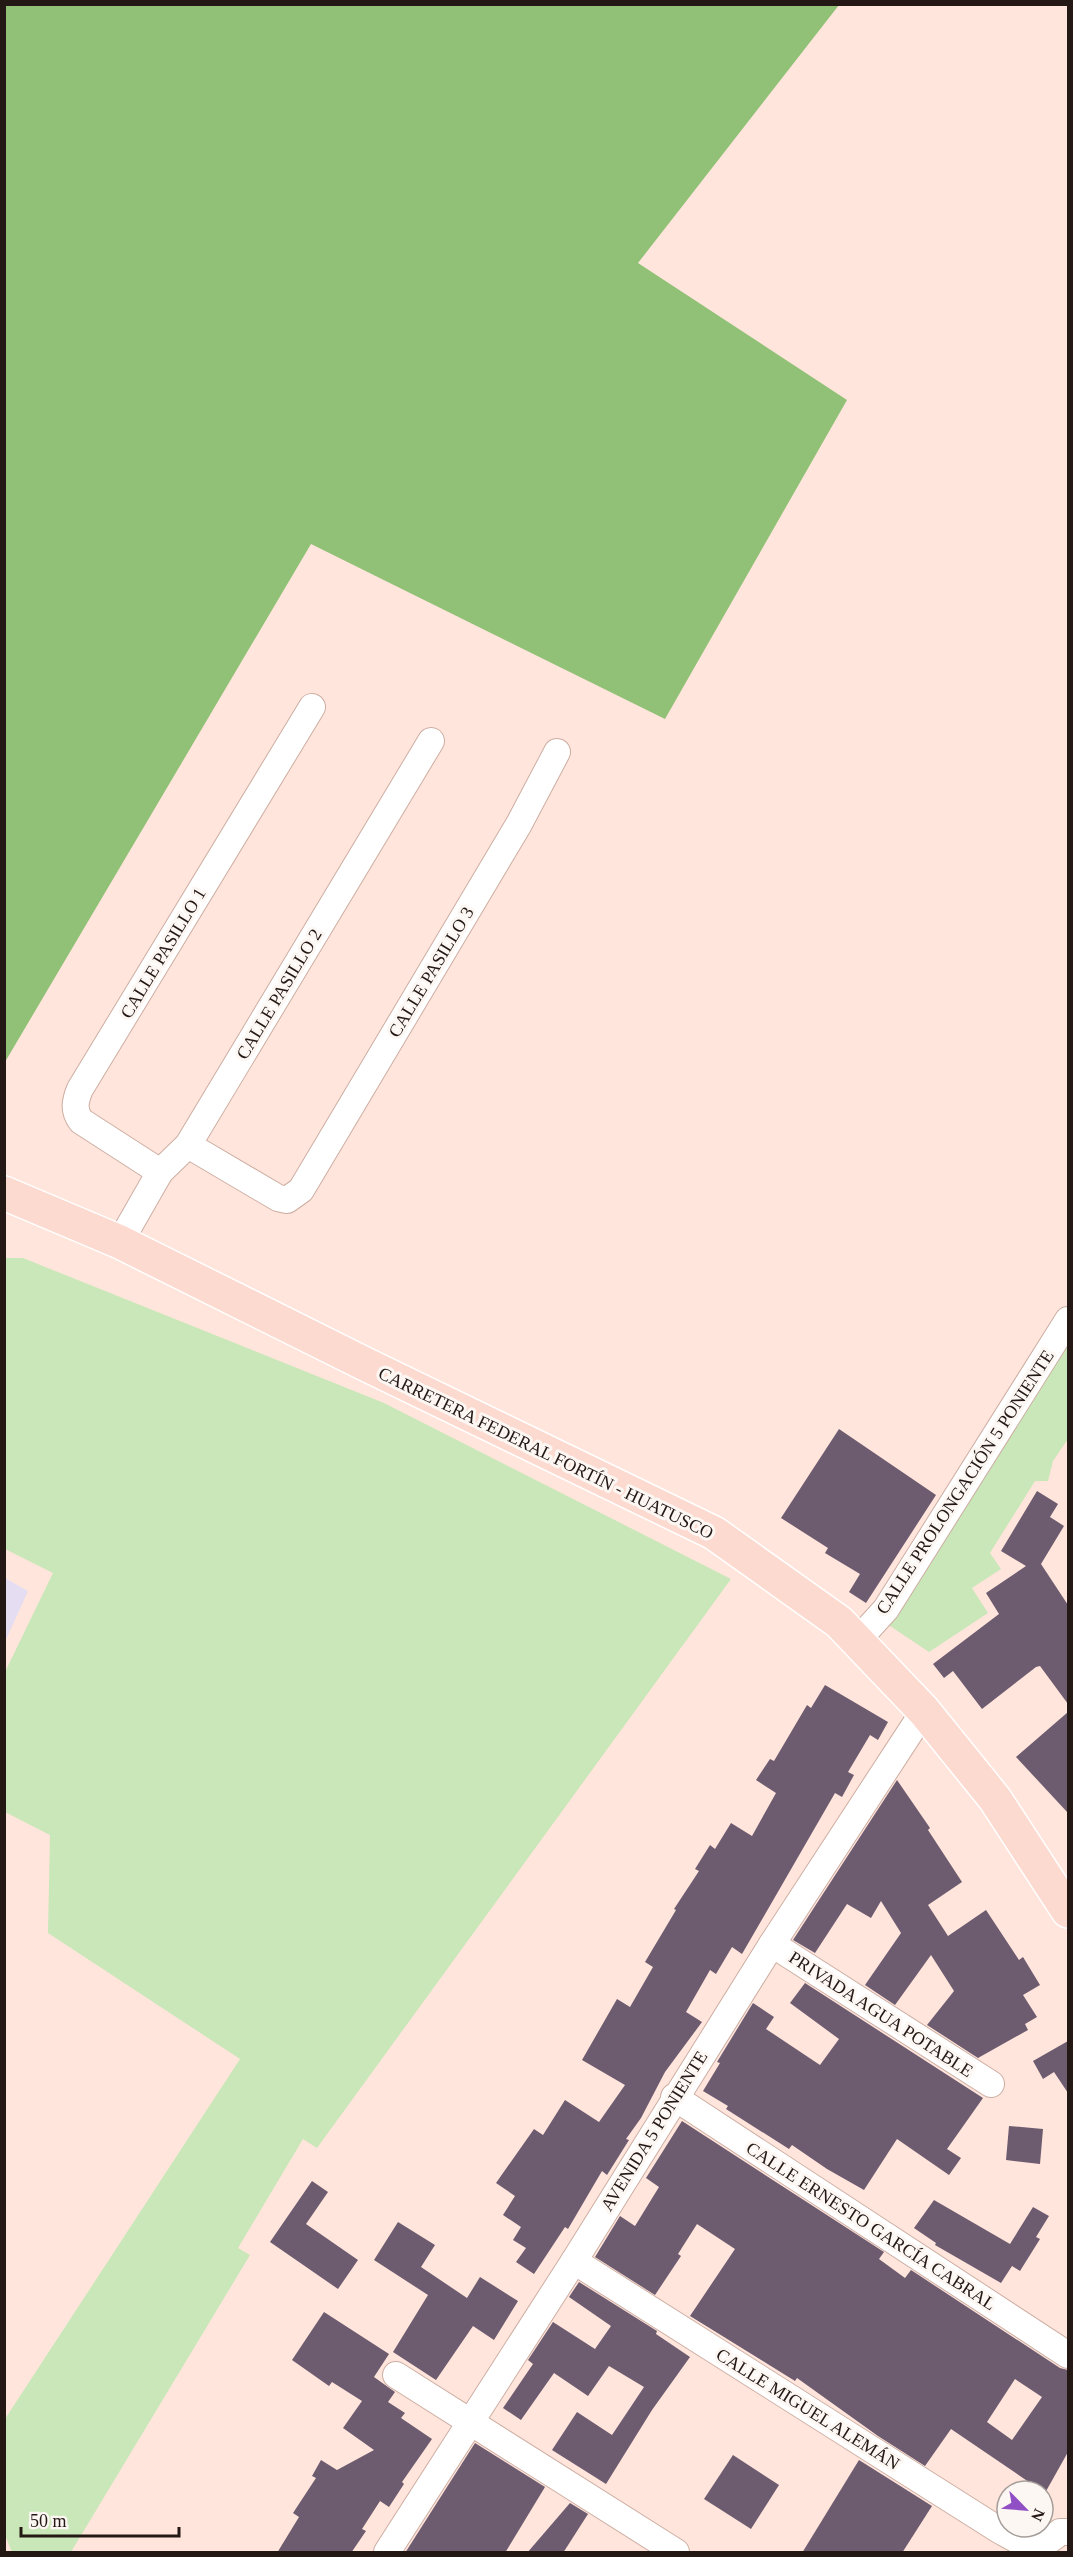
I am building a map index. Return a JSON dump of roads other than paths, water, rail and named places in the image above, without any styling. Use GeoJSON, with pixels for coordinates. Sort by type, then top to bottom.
{"type":"FeatureCollection","features":[{"type":"Feature","properties":{"kind":"main road","name":"CARRETERA FEDERAL FORTÍN - HUATUSCO"},"geometry":{"type":"LineString","coordinates":[[4,1193],[120,1242],[714,1533],[839,1622],[924,1711],[995,1798],[1068,1909]]}},
{"type":"Feature","properties":{"kind":"street","name":"CALLE PASILLO 1"},"geometry":{"type":"LineString","coordinates":[[160,1172],[81,1120],[77,1116],[75,1101],[86,1079],[312,707]]}},
{"type":"Feature","properties":{"kind":"street","name":"CALLE PASILLO 2"},"geometry":{"type":"LineString","coordinates":[[120,1242],[160,1172],[188,1146],[431,741]]}},
{"type":"Feature","properties":{"kind":"street","name":"CALLE PASILLO 3"},"geometry":{"type":"LineString","coordinates":[[188,1146],[278,1198],[287,1200],[301,1190],[519,824],[557,752]]}},
{"type":"Feature","properties":{"kind":"street","name":"CALLE PROLONGACIÓN 5 PONIENTE"},"geometry":{"type":"LineString","coordinates":[[856,1641],[886,1610],[1068,1320]]}},
{"type":"Feature","properties":{"kind":"street","name":"AVENIDA 5 PONIENTE"},"geometry":{"type":"LineString","coordinates":[[387,2553],[574,2261],[674,2097],[924,1711]]}},
{"type":"Feature","properties":{"kind":"street","name":"PRIVADA AGUA POTABLE"},"geometry":{"type":"LineString","coordinates":[[772,1944],[991,2084]]}},
{"type":"Feature","properties":{"kind":"street","name":"CALLE ERNESTO GARCÍA CABRAL"},"geometry":{"type":"LineString","coordinates":[[674,2097],[1068,2355]]}},
{"type":"Feature","properties":{"kind":"street","name":"CALLE MIGUEL ALEMÁN"},"geometry":{"type":"LineString","coordinates":[[574,2261],[999,2530],[1033,2546],[1052,2543]]}},
{"type":"Feature","properties":{"kind":"street"},"geometry":{"type":"LineString","coordinates":[[396,2375],[676,2553]]}},
{"type":"Feature","properties":{"kind":"street"},"geometry":{"type":"LineString","coordinates":[[1052,2543],[1068,2510]]}}]}
